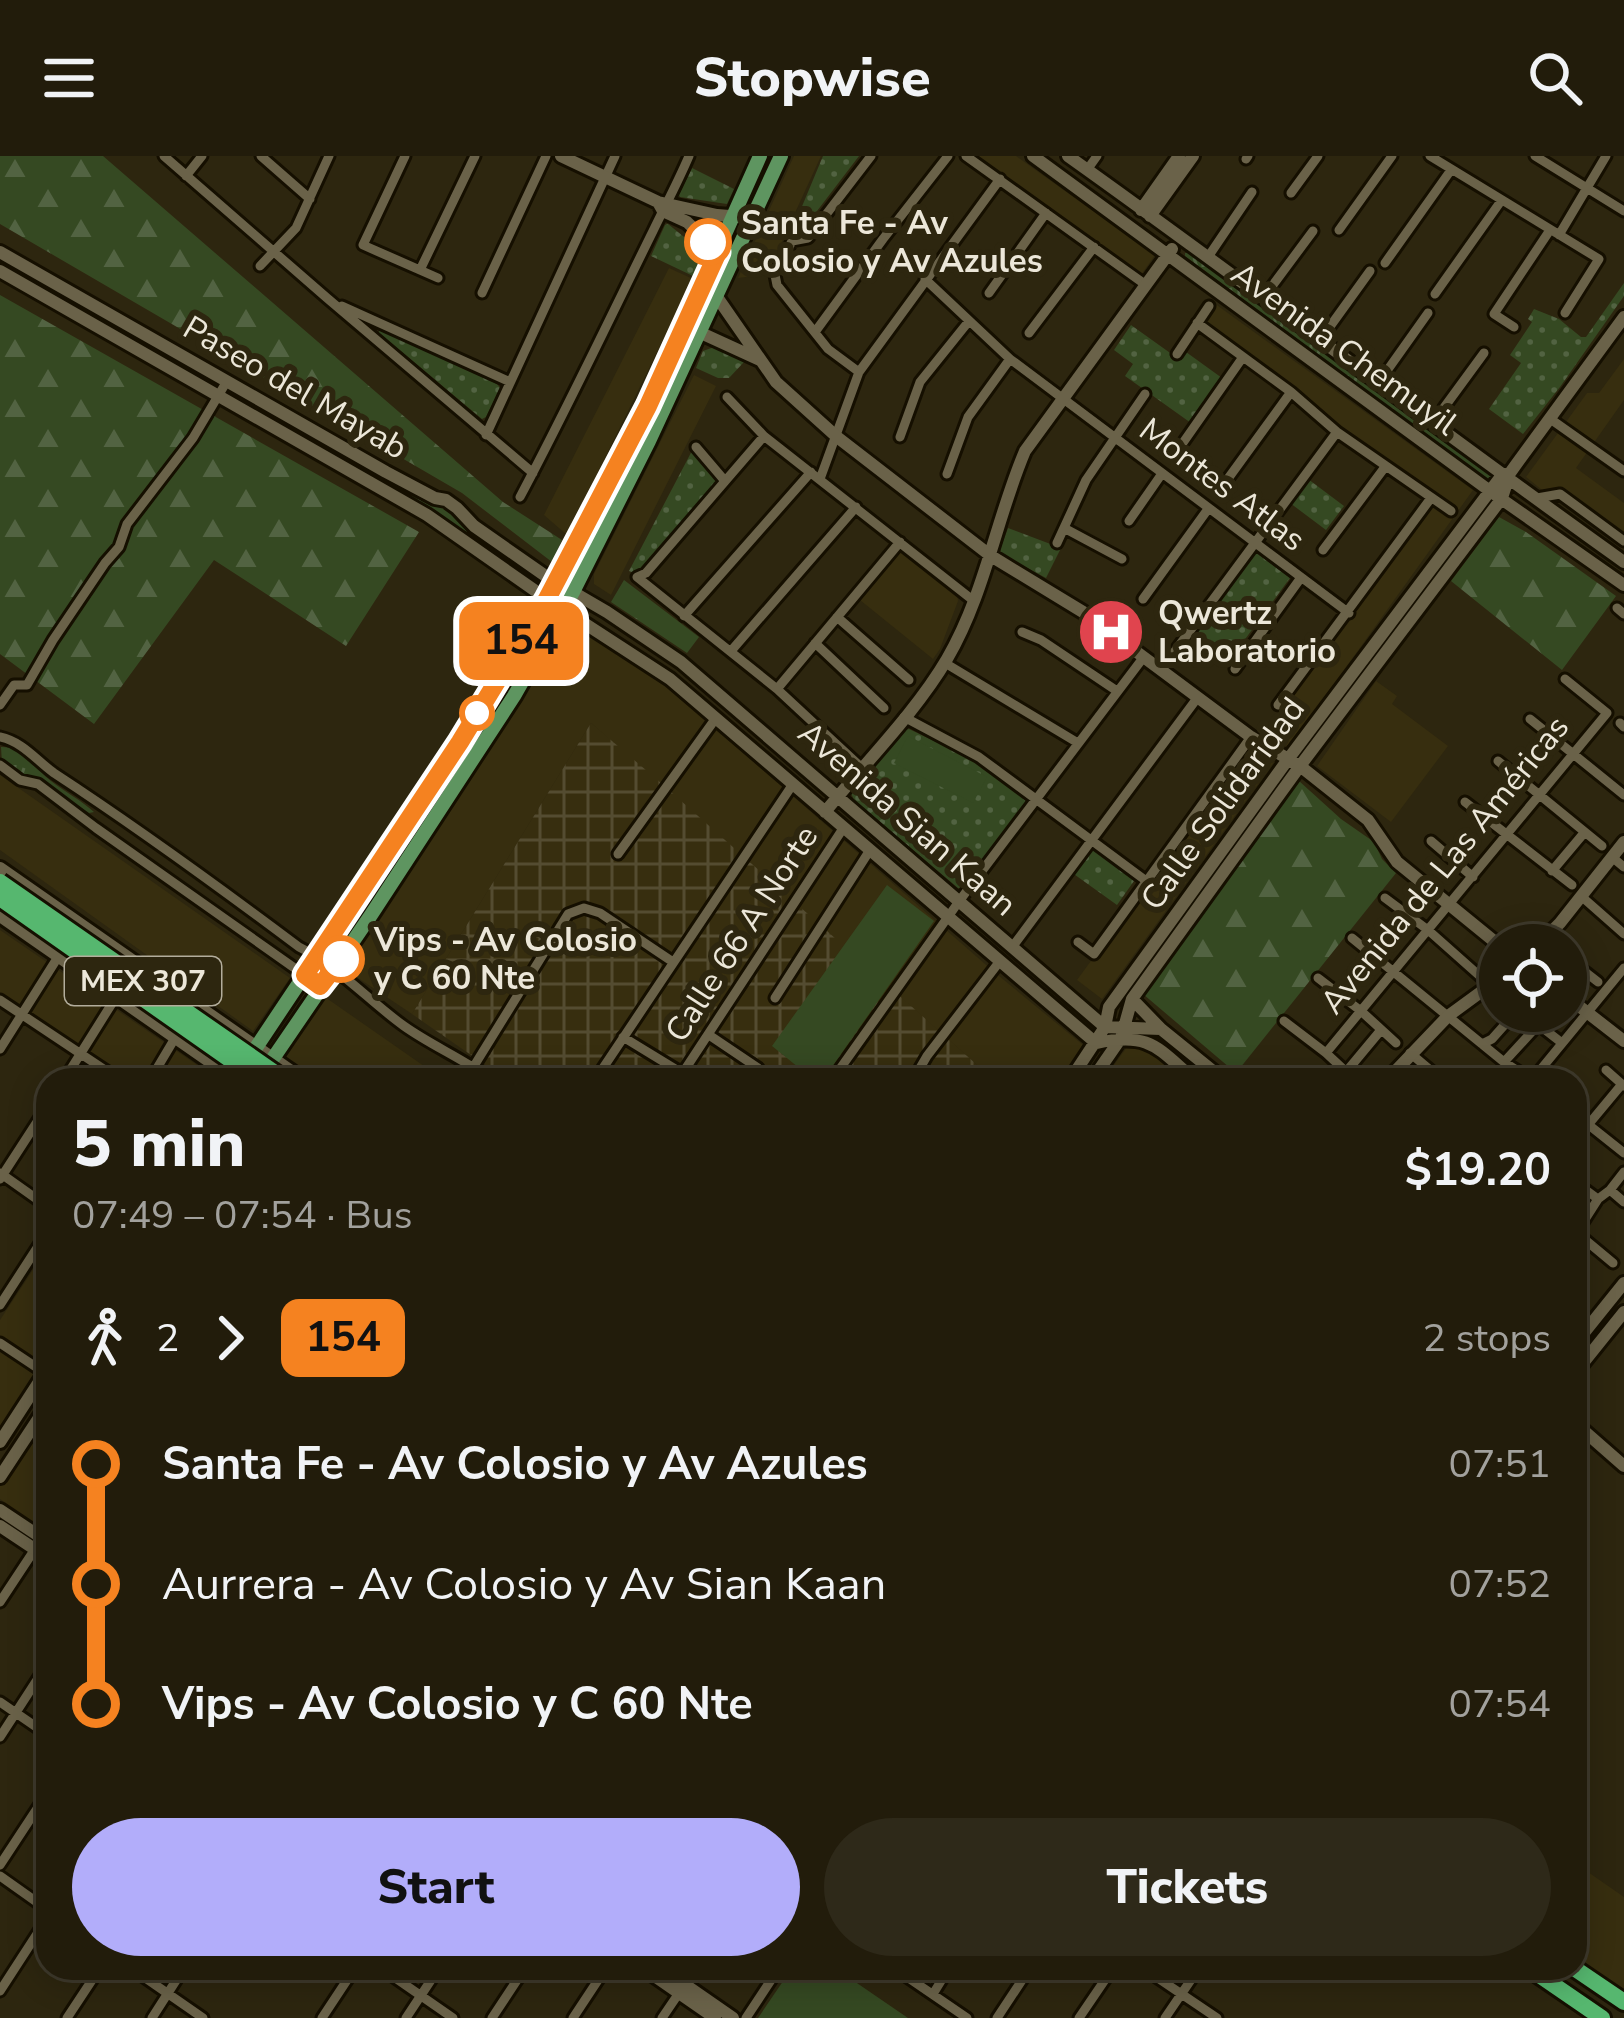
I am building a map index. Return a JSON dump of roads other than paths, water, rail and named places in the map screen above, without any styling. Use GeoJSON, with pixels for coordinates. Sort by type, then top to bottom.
{"type":"FeatureCollection","features":[{"type":"Feature","properties":{"kind":"highway","name":"MEX 307"},"geometry":{"type":"LineString","coordinates":[[0,882],[268,1068]]}},
{"type":"Feature","properties":{"kind":"highway","name":"MEX 307"},"geometry":{"type":"LineString","coordinates":[[0,898],[242,1068]]}},
{"type":"Feature","properties":{"kind":"highway"},"geometry":{"type":"LineString","coordinates":[[1587,1977],[1624,2002]]}},
{"type":"Feature","properties":{"kind":"highway"},"geometry":{"type":"LineString","coordinates":[[1551,1980],[1603,2018]]}},
{"type":"Feature","properties":{"kind":"main road"},"geometry":{"type":"LineString","coordinates":[[561,156],[663,205],[718,252]]}},
{"type":"Feature","properties":{"kind":"main road"},"geometry":{"type":"LineString","coordinates":[[267,1068],[478,754],[573,592],[681,357],[694,309],[760,156]]}},
{"type":"Feature","properties":{"kind":"main road"},"geometry":{"type":"LineString","coordinates":[[244,1068],[460,742],[547,599],[681,357],[701,333],[782,156]]}},
{"type":"Feature","properties":{"kind":"main road","name":"Avenida Chemuyil"},"geometry":{"type":"LineString","coordinates":[[1033,156],[1624,584]]}},
{"type":"Feature","properties":{"kind":"main road","name":"Avenida Chemuyil"},"geometry":{"type":"LineString","coordinates":[[1068,156],[1534,499],[1622,552]]}},
{"type":"Feature","properties":{"kind":"main road"},"geometry":{"type":"LineString","coordinates":[[1146,213],[1178,156]]}},
{"type":"Feature","properties":{"kind":"main road"},"geometry":{"type":"LineString","coordinates":[[1146,213],[1193,156]]}},
{"type":"Feature","properties":{"kind":"main road"},"geometry":{"type":"LineString","coordinates":[[663,205],[754,218]]}},
{"type":"Feature","properties":{"kind":"main road"},"geometry":{"type":"LineString","coordinates":[[825,812],[945,663],[991,556],[1025,451],[1180,238]]}},
{"type":"Feature","properties":{"kind":"main road","name":"Paseo del Mayab"},"geometry":{"type":"LineString","coordinates":[[0,251],[386,472],[446,500],[474,526],[555,582]]}},
{"type":"Feature","properties":{"kind":"main road","name":"Paseo del Mayab"},"geometry":{"type":"LineString","coordinates":[[0,271],[428,515],[547,599]]}},
{"type":"Feature","properties":{"kind":"main road"},"geometry":{"type":"LineString","coordinates":[[717,297],[776,382],[837,437],[991,556],[1083,611],[1251,737],[1295,762],[1368,820],[1397,862],[1479,929]]}},
{"type":"Feature","properties":{"kind":"main road"},"geometry":{"type":"LineString","coordinates":[[694,309],[701,333],[760,360]]}},
{"type":"Feature","properties":{"kind":"main road","name":"Calle Solidaridad"},"geometry":{"type":"LineString","coordinates":[[1078,1068],[1106,1027],[1109,1007],[1624,317]]}},
{"type":"Feature","properties":{"kind":"main road","name":"Avenida Sian Kaan"},"geometry":{"type":"LineString","coordinates":[[555,582],[681,662],[1106,1027]]}},
{"type":"Feature","properties":{"kind":"main road","name":"Avenida Sian Kaan"},"geometry":{"type":"LineString","coordinates":[[547,599],[670,680],[1096,1043]]}},
{"type":"Feature","properties":{"kind":"main road"},"geometry":{"type":"LineString","coordinates":[[614,643],[625,624]]}},
{"type":"Feature","properties":{"kind":"main road","name":"Calle Solidaridad"},"geometry":{"type":"LineString","coordinates":[[1100,1068],[1123,1032],[1132,998],[1295,762]]}},
{"type":"Feature","properties":{"kind":"main road"},"geometry":{"type":"LineString","coordinates":[[1555,924],[1576,890],[1624,842]]}},
{"type":"Feature","properties":{"kind":"main road"},"geometry":{"type":"LineString","coordinates":[[0,868],[286,1068]]}},
{"type":"Feature","properties":{"kind":"main road"},"geometry":{"type":"LineString","coordinates":[[0,916],[219,1068]]}},
{"type":"Feature","properties":{"kind":"main road"},"geometry":{"type":"LineString","coordinates":[[1397,1068],[1448,1016],[1479,997]]}},
{"type":"Feature","properties":{"kind":"main road"},"geometry":{"type":"LineString","coordinates":[[1132,998],[1209,1068]]}},
{"type":"Feature","properties":{"kind":"main road"},"geometry":{"type":"LineString","coordinates":[[175,1038],[190,1030],[194,1004]]}},
{"type":"Feature","properties":{"kind":"main road"},"geometry":{"type":"LineString","coordinates":[[1589,1013],[1624,1041]]}},
{"type":"Feature","properties":{"kind":"main road"},"geometry":{"type":"LineString","coordinates":[[1106,1027],[1150,1042],[1181,1068]]}},
{"type":"Feature","properties":{"kind":"main road"},"geometry":{"type":"LineString","coordinates":[[1096,1043],[1123,1032],[1161,1029]]}},
{"type":"Feature","properties":{"kind":"main road"},"geometry":{"type":"LineString","coordinates":[[1587,1329],[1624,1283]]}},
{"type":"Feature","properties":{"kind":"main road"},"geometry":{"type":"LineString","coordinates":[[1587,1358],[1624,1312]]}},
{"type":"Feature","properties":{"kind":"main road"},"geometry":{"type":"LineString","coordinates":[[0,1442],[36,1388]]}},
{"type":"Feature","properties":{"kind":"main road"},"geometry":{"type":"LineString","coordinates":[[0,1477],[36,1423]]}},
{"type":"Feature","properties":{"kind":"main road"},"geometry":{"type":"LineString","coordinates":[[1587,1434],[1624,1466]]}},
{"type":"Feature","properties":{"kind":"main road"},"geometry":{"type":"LineString","coordinates":[[0,1510],[36,1535]]}},
{"type":"Feature","properties":{"kind":"main road"},"geometry":{"type":"LineString","coordinates":[[0,1526],[36,1538]]}},
{"type":"Feature","properties":{"kind":"main road"},"geometry":{"type":"LineString","coordinates":[[666,1980],[733,2018]]}},
{"type":"Feature","properties":{"kind":"main road"},"geometry":{"type":"LineString","coordinates":[[673,1980],[715,2018]]}},
{"type":"Feature","properties":{"kind":"street"},"geometry":{"type":"LineString","coordinates":[[164,156],[533,473]]}},
{"type":"Feature","properties":{"kind":"street"},"geometry":{"type":"LineString","coordinates":[[186,176],[202,156]]}},
{"type":"Feature","properties":{"kind":"street"},"geometry":{"type":"LineString","coordinates":[[261,156],[310,199]]}},
{"type":"Feature","properties":{"kind":"street"},"geometry":{"type":"LineString","coordinates":[[260,266],[296,228],[329,156]]}},
{"type":"Feature","properties":{"kind":"street"},"geometry":{"type":"LineString","coordinates":[[405,156],[364,245],[438,278]]}},
{"type":"Feature","properties":{"kind":"street"},"geometry":{"type":"LineString","coordinates":[[420,270],[475,156]]}},
{"type":"Feature","properties":{"kind":"street"},"geometry":{"type":"LineString","coordinates":[[482,292],[546,156]]}},
{"type":"Feature","properties":{"kind":"street"},"geometry":{"type":"LineString","coordinates":[[486,435],[616,156]]}},
{"type":"Feature","properties":{"kind":"street"},"geometry":{"type":"LineString","coordinates":[[520,497],[689,156]]}},
{"type":"Feature","properties":{"kind":"street"},"geometry":{"type":"LineString","coordinates":[[859,372],[828,349],[775,275],[792,241],[808,238],[871,156]]}},
{"type":"Feature","properties":{"kind":"street"},"geometry":{"type":"LineString","coordinates":[[815,332],[948,156]]}},
{"type":"Feature","properties":{"kind":"street"},"geometry":{"type":"LineString","coordinates":[[966,156],[1146,285]]}},
{"type":"Feature","properties":{"kind":"street"},"geometry":{"type":"LineString","coordinates":[[1088,170],[1097,156]]}},
{"type":"Feature","properties":{"kind":"street"},"geometry":{"type":"LineString","coordinates":[[1291,194],[1318,156]]}},
{"type":"Feature","properties":{"kind":"street"},"geometry":{"type":"LineString","coordinates":[[1339,230],[1392,156]]}},
{"type":"Feature","properties":{"kind":"street"},"geometry":{"type":"LineString","coordinates":[[1430,156],[1599,259],[1564,313]]}},
{"type":"Feature","properties":{"kind":"street"},"geometry":{"type":"LineString","coordinates":[[1535,156],[1624,211]]}},
{"type":"Feature","properties":{"kind":"street"},"geometry":{"type":"LineString","coordinates":[[1514,327],[1494,314],[1606,156]]}},
{"type":"Feature","properties":{"kind":"street"},"geometry":{"type":"LineString","coordinates":[[1385,263],[1451,170]]}},
{"type":"Feature","properties":{"kind":"street"},"geometry":{"type":"LineString","coordinates":[[684,616],[815,475],[837,437],[859,372],[1000,179]]}},
{"type":"Feature","properties":{"kind":"street"},"geometry":{"type":"LineString","coordinates":[[1208,257],[1252,192]]}},
{"type":"Feature","properties":{"kind":"street"},"geometry":{"type":"LineString","coordinates":[[1436,294],[1502,201]]}},
{"type":"Feature","properties":{"kind":"street"},"geometry":{"type":"LineString","coordinates":[[989,293],[1046,213]]}},
{"type":"Feature","properties":{"kind":"street"},"geometry":{"type":"LineString","coordinates":[[1264,297],[1313,232]]}},
{"type":"Feature","properties":{"kind":"street"},"geometry":{"type":"LineString","coordinates":[[1029,333],[1094,247]]}},
{"type":"Feature","properties":{"kind":"street"},"geometry":{"type":"LineString","coordinates":[[1321,339],[1370,272]]}},
{"type":"Feature","properties":{"kind":"street","name":"Montes Atlas"},"geometry":{"type":"LineString","coordinates":[[925,279],[1010,359],[1349,613]]}},
{"type":"Feature","properties":{"kind":"street"},"geometry":{"type":"LineString","coordinates":[[327,298],[511,382]]}},
{"type":"Feature","properties":{"kind":"street"},"geometry":{"type":"LineString","coordinates":[[1177,353],[1209,306]]}},
{"type":"Feature","properties":{"kind":"street"},"geometry":{"type":"LineString","coordinates":[[1379,382],[1428,313]]}},
{"type":"Feature","properties":{"kind":"street"},"geometry":{"type":"LineString","coordinates":[[900,437],[920,382],[968,321]]}},
{"type":"Feature","properties":{"kind":"street"},"geometry":{"type":"LineString","coordinates":[[1197,323],[1337,432],[1451,511]]}},
{"type":"Feature","properties":{"kind":"street"},"geometry":{"type":"LineString","coordinates":[[1432,424],[1484,353]]}},
{"type":"Feature","properties":{"kind":"street"},"geometry":{"type":"LineString","coordinates":[[1180,447],[1244,357]]}},
{"type":"Feature","properties":{"kind":"street"},"geometry":{"type":"LineString","coordinates":[[947,474],[968,417],[1010,359]]}},
{"type":"Feature","properties":{"kind":"street"},"geometry":{"type":"LineString","coordinates":[[0,705],[14,685],[27,685],[52,640],[119,547],[127,524],[193,438],[226,381]]}},
{"type":"Feature","properties":{"kind":"street"},"geometry":{"type":"LineString","coordinates":[[1227,480],[1291,392]]}},
{"type":"Feature","properties":{"kind":"street"},"geometry":{"type":"LineString","coordinates":[[1057,543],[1086,480],[1145,394]]}},
{"type":"Feature","properties":{"kind":"street"},"geometry":{"type":"LineString","coordinates":[[727,397],[764,436],[974,601]]}},
{"type":"Feature","properties":{"kind":"street"},"geometry":{"type":"LineString","coordinates":[[1549,418],[1619,468],[1624,451]]}},
{"type":"Feature","properties":{"kind":"street"},"geometry":{"type":"LineString","coordinates":[[1161,670],[1337,432]]}},
{"type":"Feature","properties":{"kind":"street"},"geometry":{"type":"LineString","coordinates":[[764,436],[646,573],[637,577],[777,689],[861,767]]}},
{"type":"Feature","properties":{"kind":"street"},"geometry":{"type":"LineString","coordinates":[[696,447],[725,481]]}},
{"type":"Feature","properties":{"kind":"street"},"geometry":{"type":"LineString","coordinates":[[1323,550],[1385,467]]}},
{"type":"Feature","properties":{"kind":"street"},"geometry":{"type":"LineString","coordinates":[[1129,521],[1161,475]]}},
{"type":"Feature","properties":{"kind":"street"},"geometry":{"type":"LineString","coordinates":[[1278,704],[1431,498]]}},
{"type":"Feature","properties":{"kind":"street"},"geometry":{"type":"LineString","coordinates":[[731,651],[856,507]]}},
{"type":"Feature","properties":{"kind":"street"},"geometry":{"type":"LineString","coordinates":[[1143,598],[1208,509]]}},
{"type":"Feature","properties":{"kind":"street"},"geometry":{"type":"LineString","coordinates":[[1064,528],[1122,559]]}},
{"type":"Feature","properties":{"kind":"street"},"geometry":{"type":"LineString","coordinates":[[777,689],[900,542]]}},
{"type":"Feature","properties":{"kind":"street"},"geometry":{"type":"LineString","coordinates":[[1235,669],[1300,579]]}},
{"type":"Feature","properties":{"kind":"street"},"geometry":{"type":"LineString","coordinates":[[837,617],[909,680]]}},
{"type":"Feature","properties":{"kind":"street"},"geometry":{"type":"LineString","coordinates":[[1022,632],[1117,691]]}},
{"type":"Feature","properties":{"kind":"street"},"geometry":{"type":"LineString","coordinates":[[815,644],[884,708]]}},
{"type":"Feature","properties":{"kind":"street"},"geometry":{"type":"LineString","coordinates":[[840,1068],[948,916],[1143,658]]}},
{"type":"Feature","properties":{"kind":"street"},"geometry":{"type":"LineString","coordinates":[[945,663],[1078,743]]}},
{"type":"Feature","properties":{"kind":"street","name":"Avenida de Las Américas"},"geometry":{"type":"LineString","coordinates":[[1326,1053],[1606,712],[1565,679]]}},
{"type":"Feature","properties":{"kind":"street"},"geometry":{"type":"LineString","coordinates":[[1013,946],[1198,697]]}},
{"type":"Feature","properties":{"kind":"street"},"geometry":{"type":"LineString","coordinates":[[904,717],[979,757],[1145,880]]}},
{"type":"Feature","properties":{"kind":"street"},"geometry":{"type":"LineString","coordinates":[[618,854],[716,718]]}},
{"type":"Feature","properties":{"kind":"street"},"geometry":{"type":"LineString","coordinates":[[1530,719],[1621,787]]}},
{"type":"Feature","properties":{"kind":"street"},"geometry":{"type":"LineString","coordinates":[[0,737],[24,748],[299,947],[318,956],[404,1026],[477,1068]]}},
{"type":"Feature","properties":{"kind":"street"},"geometry":{"type":"LineString","coordinates":[[1078,942],[1094,954],[1251,737]]}},
{"type":"Feature","properties":{"kind":"street"},"geometry":{"type":"LineString","coordinates":[[1498,761],[1613,857]]}},
{"type":"Feature","properties":{"kind":"street"},"geometry":{"type":"LineString","coordinates":[[0,765],[20,780],[38,784],[320,986]]}},
{"type":"Feature","properties":{"kind":"street"},"geometry":{"type":"LineString","coordinates":[[603,1068],[793,784]]}},
{"type":"Feature","properties":{"kind":"street"},"geometry":{"type":"LineString","coordinates":[[1465,802],[1624,934]]}},
{"type":"Feature","properties":{"kind":"street","name":"Calle 66 A Norte"},"geometry":{"type":"LineString","coordinates":[[686,1068],[844,827]]}},
{"type":"Feature","properties":{"kind":"street"},"geometry":{"type":"LineString","coordinates":[[1552,871],[1585,833]]}},
{"type":"Feature","properties":{"kind":"street"},"geometry":{"type":"LineString","coordinates":[[1431,841],[1473,877]]}},
{"type":"Feature","properties":{"kind":"street"},"geometry":{"type":"LineString","coordinates":[[775,998],[870,850]]}},
{"type":"Feature","properties":{"kind":"street"},"geometry":{"type":"LineString","coordinates":[[175,884],[188,865]]}},
{"type":"Feature","properties":{"kind":"street"},"geometry":{"type":"LineString","coordinates":[[1385,898],[1479,971]]}},
{"type":"Feature","properties":{"kind":"street"},"geometry":{"type":"LineString","coordinates":[[474,1066],[568,914],[584,908],[600,914],[673,962]]}},
{"type":"Feature","properties":{"kind":"street"},"geometry":{"type":"LineString","coordinates":[[1352,938],[1513,1068]]}},
{"type":"Feature","properties":{"kind":"street"},"geometry":{"type":"LineString","coordinates":[[0,1049],[58,957]]}},
{"type":"Feature","properties":{"kind":"street"},"geometry":{"type":"LineString","coordinates":[[920,1068],[1000,961]]}},
{"type":"Feature","properties":{"kind":"street"},"geometry":{"type":"LineString","coordinates":[[1542,1068],[1624,968]]}},
{"type":"Feature","properties":{"kind":"street"},"geometry":{"type":"LineString","coordinates":[[1587,973],[1598,982]]}},
{"type":"Feature","properties":{"kind":"street"},"geometry":{"type":"LineString","coordinates":[[1318,978],[1396,1043]]}},
{"type":"Feature","properties":{"kind":"street"},"geometry":{"type":"LineString","coordinates":[[1610,984],[1624,995]]}},
{"type":"Feature","properties":{"kind":"street"},"geometry":{"type":"LineString","coordinates":[[72,1068],[116,997]]}},
{"type":"Feature","properties":{"kind":"street"},"geometry":{"type":"LineString","coordinates":[[0,1000],[102,1068]]}},
{"type":"Feature","properties":{"kind":"street"},"geometry":{"type":"LineString","coordinates":[[1285,1021],[1342,1068]]}},
{"type":"Feature","properties":{"kind":"street"},"geometry":{"type":"LineString","coordinates":[[1349,1068],[1382,1030]]}},
{"type":"Feature","properties":{"kind":"street"},"geometry":{"type":"LineString","coordinates":[[1482,1044],[1499,1032]]}},
{"type":"Feature","properties":{"kind":"street"},"geometry":{"type":"LineString","coordinates":[[1504,1062],[1532,1032]]}},
{"type":"Feature","properties":{"kind":"street"},"geometry":{"type":"LineString","coordinates":[[1547,1032],[1562,1043]]}},
{"type":"Feature","properties":{"kind":"street"},"geometry":{"type":"LineString","coordinates":[[710,1035],[758,1068]]}},
{"type":"Feature","properties":{"kind":"street","name":"Calle 66 A Norte"},"geometry":{"type":"LineString","coordinates":[[623,1037],[673,1068]]}},
{"type":"Feature","properties":{"kind":"street"},"geometry":{"type":"LineString","coordinates":[[157,1068],[175,1038]]}},
{"type":"Feature","properties":{"kind":"street"},"geometry":{"type":"LineString","coordinates":[[1409,1053],[1426,1068]]}},
{"type":"Feature","properties":{"kind":"street"},"geometry":{"type":"LineString","coordinates":[[1606,1070],[1623,1085],[1588,1125],[1624,1153]]}},
{"type":"Feature","properties":{"kind":"street"},"geometry":{"type":"LineString","coordinates":[[36,1123],[1,1176],[36,1199]]}},
{"type":"Feature","properties":{"kind":"street"},"geometry":{"type":"LineString","coordinates":[[1587,1216],[1624,1172]]}},
{"type":"Feature","properties":{"kind":"street"},"geometry":{"type":"LineString","coordinates":[[1610,1190],[1624,1202]]}},
{"type":"Feature","properties":{"kind":"street"},"geometry":{"type":"LineString","coordinates":[[1587,1191],[1598,1199]]}},
{"type":"Feature","properties":{"kind":"street"},"geometry":{"type":"LineString","coordinates":[[1587,1243],[1613,1263]]}},
{"type":"Feature","properties":{"kind":"street"},"geometry":{"type":"LineString","coordinates":[[0,1305],[36,1250]]}},
{"type":"Feature","properties":{"kind":"street"},"geometry":{"type":"LineString","coordinates":[[0,1343],[36,1365]]}},
{"type":"Feature","properties":{"kind":"street"},"geometry":{"type":"LineString","coordinates":[[0,1603],[36,1550]]}},
{"type":"Feature","properties":{"kind":"street"},"geometry":{"type":"LineString","coordinates":[[0,1737],[36,1682]]}},
{"type":"Feature","properties":{"kind":"street"},"geometry":{"type":"LineString","coordinates":[[0,1702],[36,1727]]}},
{"type":"Feature","properties":{"kind":"street"},"geometry":{"type":"LineString","coordinates":[[0,1865],[36,1810]]}},
{"type":"Feature","properties":{"kind":"street"},"geometry":{"type":"LineString","coordinates":[[0,1876],[36,1904]]}},
{"type":"Feature","properties":{"kind":"street"},"geometry":{"type":"LineString","coordinates":[[0,1991],[36,1932]]}},
{"type":"Feature","properties":{"kind":"street"},"geometry":{"type":"LineString","coordinates":[[67,2018],[92,1980]]}},
{"type":"Feature","properties":{"kind":"street"},"geometry":{"type":"LineString","coordinates":[[148,1980],[202,2018]]}},
{"type":"Feature","properties":{"kind":"street"},"geometry":{"type":"LineString","coordinates":[[152,2018],[177,1980]]}},
{"type":"Feature","properties":{"kind":"street"},"geometry":{"type":"LineString","coordinates":[[322,2018],[347,1980]]}},
{"type":"Feature","properties":{"kind":"street"},"geometry":{"type":"LineString","coordinates":[[398,1980],[453,2018]]}},
{"type":"Feature","properties":{"kind":"street"},"geometry":{"type":"LineString","coordinates":[[406,2018],[431,1980]]}},
{"type":"Feature","properties":{"kind":"street"},"geometry":{"type":"LineString","coordinates":[[492,2018],[517,1980]]}},
{"type":"Feature","properties":{"kind":"street"},"geometry":{"type":"LineString","coordinates":[[573,2018],[598,1980]]}},
{"type":"Feature","properties":{"kind":"street"},"geometry":{"type":"LineString","coordinates":[[662,2018],[686,1980]]}},
{"type":"Feature","properties":{"kind":"street"},"geometry":{"type":"LineString","coordinates":[[746,2018],[771,1980]]}},
{"type":"Feature","properties":{"kind":"street"},"geometry":{"type":"LineString","coordinates":[[912,1980],[967,2018]]}},
{"type":"Feature","properties":{"kind":"street"},"geometry":{"type":"LineString","coordinates":[[933,1994],[942,1980]]}},
{"type":"Feature","properties":{"kind":"street"},"geometry":{"type":"LineString","coordinates":[[997,2018],[1022,1980]]}},
{"type":"Feature","properties":{"kind":"street"},"geometry":{"type":"LineString","coordinates":[[1079,2018],[1105,1980]]}},
{"type":"Feature","properties":{"kind":"street"},"geometry":{"type":"LineString","coordinates":[[1161,1980],[1216,2018]]}},
{"type":"Feature","properties":{"kind":"street"},"geometry":{"type":"LineString","coordinates":[[1165,2018],[1190,1980]]}},
{"type":"Feature","properties":{"kind":"place","name":"Santa Fe - Av Colosio y Av Azules"},"geometry":{"type":"Point","coordinates":[708,242]}},
{"type":"Feature","properties":{"kind":"place","name":"Qwertz Laboratorio"},"geometry":{"type":"Point","coordinates":[1111,632]}},
{"type":"Feature","properties":{"kind":"place","name":"Vips - Av Colosio y C 60 Nte"},"geometry":{"type":"Point","coordinates":[341,959]}}]}
